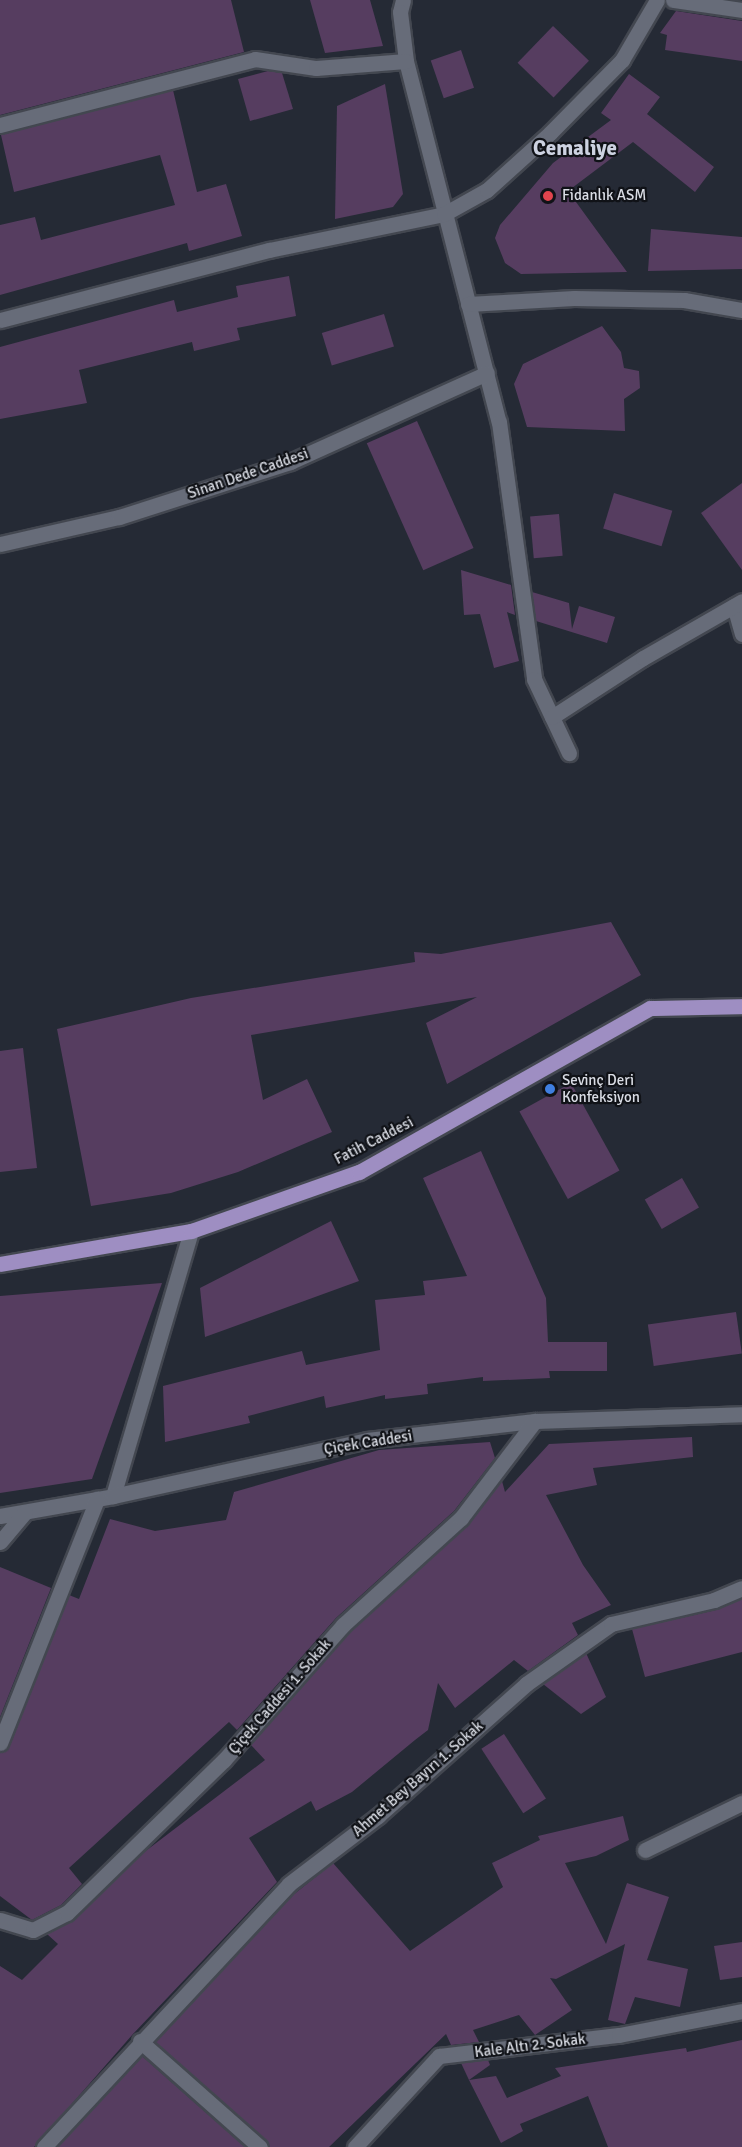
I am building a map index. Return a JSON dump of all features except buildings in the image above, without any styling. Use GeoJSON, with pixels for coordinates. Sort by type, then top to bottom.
{"type":"FeatureCollection","features":[{"type":"Feature","properties":{"kind":"main road","name":"Fatih Caddesi"},"geometry":{"type":"LineString","coordinates":[[0,1264],[191,1231],[359,1172],[650,1008],[742,1006]]}},
{"type":"Feature","properties":{"kind":"street"},"geometry":{"type":"LineString","coordinates":[[403,0],[400,12],[406,61],[499,422],[534,680],[569,753]]}},
{"type":"Feature","properties":{"kind":"street"},"geometry":{"type":"LineString","coordinates":[[0,320],[269,250],[444,214],[487,190],[550,134],[622,60],[657,0]]}},
{"type":"Feature","properties":{"kind":"street"},"geometry":{"type":"LineString","coordinates":[[673,0],[742,10]]}},
{"type":"Feature","properties":{"kind":"street"},"geometry":{"type":"LineString","coordinates":[[0,125],[255,59],[316,68],[406,61]]}},
{"type":"Feature","properties":{"kind":"street"},"geometry":{"type":"LineString","coordinates":[[468,304],[574,298],[651,299],[684,300],[742,310]]}},
{"type":"Feature","properties":{"kind":"street","name":"Sinan Dede Caddesi"},"geometry":{"type":"LineString","coordinates":[[0,544],[118,517],[290,462],[486,373]]}},
{"type":"Feature","properties":{"kind":"street"},"geometry":{"type":"LineString","coordinates":[[552,717],[643,658],[738,604],[742,634]]}},
{"type":"Feature","properties":{"kind":"street"},"geometry":{"type":"LineString","coordinates":[[113,1496],[191,1231]]}},
{"type":"Feature","properties":{"kind":"street","name":"Çiçek Caddesi"},"geometry":{"type":"LineString","coordinates":[[0,1516],[113,1496],[367,1440],[535,1421],[742,1414]]}},
{"type":"Feature","properties":{"kind":"street","name":"Çiçek Caddesi 1. Sokak"},"geometry":{"type":"LineString","coordinates":[[0,1920],[33,1930],[67,1913],[224,1760],[343,1625],[461,1518],[535,1421]]}},
{"type":"Feature","properties":{"kind":"street"},"geometry":{"type":"LineString","coordinates":[[0,1743],[97,1499]]}},
{"type":"Feature","properties":{"kind":"street"},"geometry":{"type":"LineString","coordinates":[[0,1542],[24,1512]]}},
{"type":"Feature","properties":{"kind":"street","name":"Ahmet Bey Bayırı 1. Sokak"},"geometry":{"type":"LineString","coordinates":[[44,2147],[140,2041],[289,1884],[378,1816],[526,1684],[611,1624],[714,1600],[742,1588]]}},
{"type":"Feature","properties":{"kind":"street"},"geometry":{"type":"LineString","coordinates":[[645,1850],[742,1803]]}},
{"type":"Feature","properties":{"kind":"street","name":"Kale Altı 2. Sokak"},"geometry":{"type":"LineString","coordinates":[[356,2147],[439,2056],[619,2036],[742,2011]]}},
{"type":"Feature","properties":{"kind":"street"},"geometry":{"type":"LineString","coordinates":[[140,2041],[260,2147]]}},
{"type":"Feature","properties":{"kind":"place","name":"Fidanlık ASM"},"geometry":{"type":"Point","coordinates":[548,196]}},
{"type":"Feature","properties":{"kind":"place","name":"Sevinç Deri Konfeksiyon"},"geometry":{"type":"Point","coordinates":[550,1089]}},
{"type":"Feature","properties":{"kind":"district","name":"Cemaliye"},"geometry":{"type":"Point","coordinates":[575,148]}}]}
